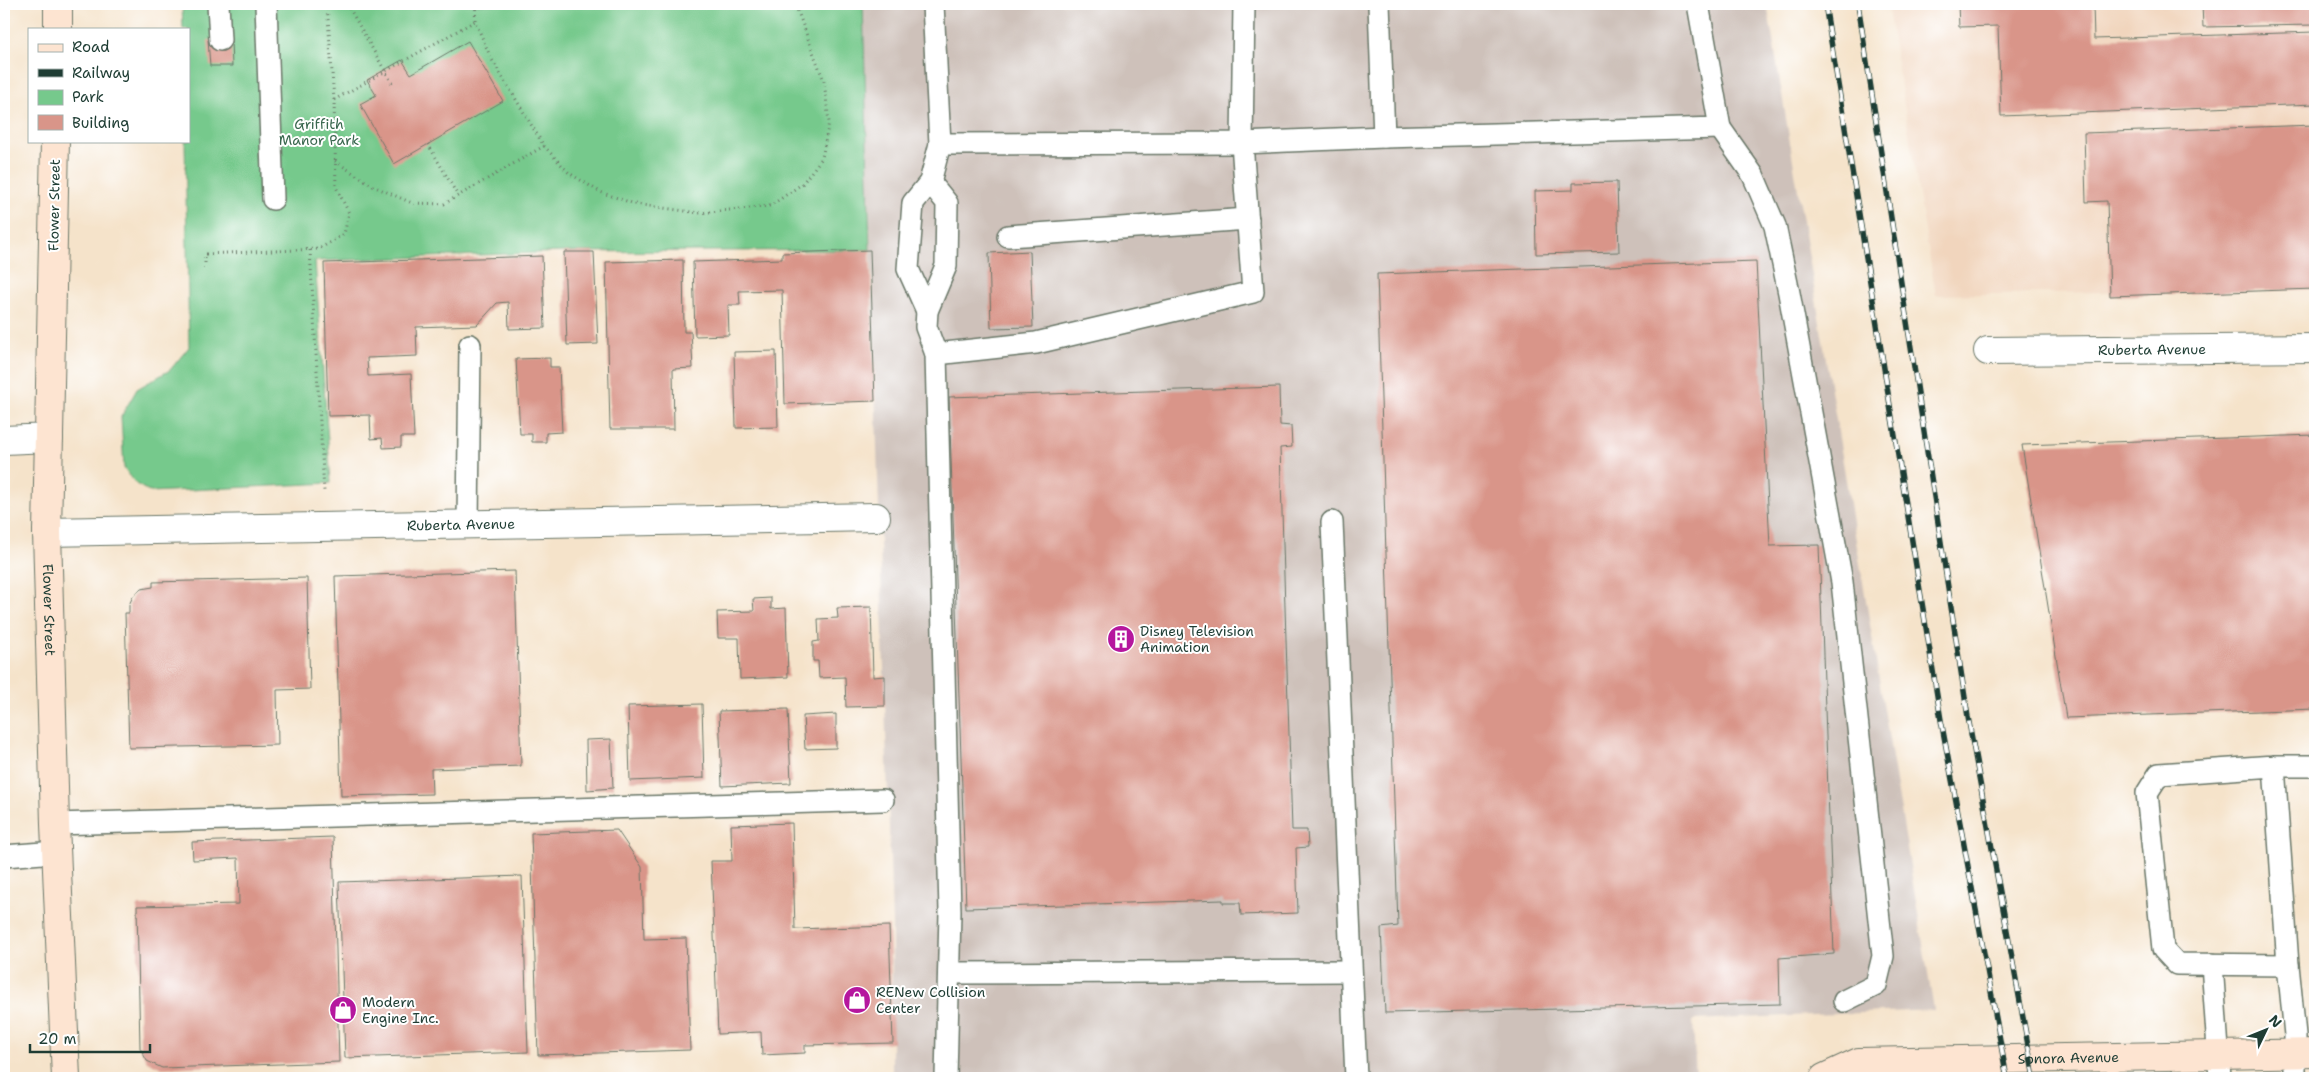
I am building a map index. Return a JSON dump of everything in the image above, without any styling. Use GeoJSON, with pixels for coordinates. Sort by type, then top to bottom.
{"type":"FeatureCollection","features":[{"type":"Feature","properties":{"kind":"main road"},"geometry":{"type":"LineString","coordinates":[[58,4],[58,28]]}},
{"type":"Feature","properties":{"kind":"main road","name":"Flower Street"},"geometry":{"type":"LineString","coordinates":[[55,142],[47,532],[55,824],[66,1078]]}},
{"type":"Feature","properties":{"kind":"main road","name":"Sonora Avenue"},"geometry":{"type":"LineString","coordinates":[[1824,1078],[1859,1062],[2219,1066],[2301,1062]]}},
{"type":"Feature","properties":{"kind":"street","name":"Ruberta Avenue"},"geometry":{"type":"LineString","coordinates":[[1988,351],[2315,348]]}},
{"type":"Feature","properties":{"kind":"street"},"geometry":{"type":"LineString","coordinates":[[4,440],[49,438]]}},
{"type":"Feature","properties":{"kind":"street","name":"Ruberta Avenue"},"geometry":{"type":"LineString","coordinates":[[47,532],[876,517]]}},
{"type":"Feature","properties":{"kind":"lane"},"geometry":{"type":"LineString","coordinates":[[218,4],[220,40]]}},
{"type":"Feature","properties":{"kind":"lane"},"geometry":{"type":"LineString","coordinates":[[266,4],[273,199]]}},
{"type":"Feature","properties":{"kind":"lane"},"geometry":{"type":"LineString","coordinates":[[927,311],[908,269],[913,204],[930,182],[940,144],[933,4]]}},
{"type":"Feature","properties":{"kind":"lane"},"geometry":{"type":"LineString","coordinates":[[936,354],[1036,343],[1252,292],[1242,143],[1244,4]]}},
{"type":"Feature","properties":{"kind":"lane"},"geometry":{"type":"LineString","coordinates":[[1379,4],[1384,137]]}},
{"type":"Feature","properties":{"kind":"lane"},"geometry":{"type":"LineString","coordinates":[[1698,4],[1720,128],[1753,175],[1775,226],[1842,582],[1883,956],[1876,985],[1844,1001]]}},
{"type":"Feature","properties":{"kind":"lane"},"geometry":{"type":"LineString","coordinates":[[940,144],[1242,143],[1384,137],[1720,128]]}},
{"type":"Feature","properties":{"kind":"lane"},"geometry":{"type":"LineString","coordinates":[[930,182],[947,203],[946,266],[927,311],[926,327],[936,354],[950,912],[946,1078]]}},
{"type":"Feature","properties":{"kind":"lane"},"geometry":{"type":"LineString","coordinates":[[1008,236],[1248,219]]}},
{"type":"Feature","properties":{"kind":"lane"},"geometry":{"type":"LineString","coordinates":[[468,524],[470,345]]}},
{"type":"Feature","properties":{"kind":"lane"},"geometry":{"type":"LineString","coordinates":[[1332,522],[1356,1078]]}},
{"type":"Feature","properties":{"kind":"lane"},"geometry":{"type":"LineString","coordinates":[[2288,965],[2177,964],[2163,949],[2147,793],[2159,774],[2274,766],[2315,766]]}},
{"type":"Feature","properties":{"kind":"lane"},"geometry":{"type":"LineString","coordinates":[[2274,766],[2288,965],[2295,1035],[2301,1062]]}},
{"type":"Feature","properties":{"kind":"lane"},"geometry":{"type":"LineString","coordinates":[[55,824],[883,800]]}},
{"type":"Feature","properties":{"kind":"lane"},"geometry":{"type":"LineString","coordinates":[[4,856],[56,852]]}},
{"type":"Feature","properties":{"kind":"lane"},"geometry":{"type":"LineString","coordinates":[[2212,964],[2219,1066]]}},
{"type":"Feature","properties":{"kind":"lane"},"geometry":{"type":"LineString","coordinates":[[949,973],[1350,971]]}},
{"type":"Feature","properties":{"kind":"path"},"geometry":{"type":"LineString","coordinates":[[205,268],[205,254],[319,249],[344,234],[349,214],[336,187],[334,100],[326,4]]}},
{"type":"Feature","properties":{"kind":"path"},"geometry":{"type":"LineString","coordinates":[[347,4],[393,85]]}},
{"type":"Feature","properties":{"kind":"path"},"geometry":{"type":"LineString","coordinates":[[476,4],[476,21],[491,58],[544,146],[569,173],[600,192],[635,204],[699,213],[770,206],[802,184],[822,158],[829,122],[824,81],[795,4]]}},
{"type":"Feature","properties":{"kind":"path"},"geometry":{"type":"LineString","coordinates":[[334,100],[476,21]]}},
{"type":"Feature","properties":{"kind":"path"},"geometry":{"type":"LineString","coordinates":[[428,144],[458,196]]}},
{"type":"Feature","properties":{"kind":"path"},"geometry":{"type":"LineString","coordinates":[[335,162],[372,186],[412,203],[444,204],[544,146]]}},
{"type":"Feature","properties":{"kind":"path"},"geometry":{"type":"LineString","coordinates":[[310,250],[326,527]]}},
{"type":"Feature","properties":{"kind":"shaded area"},"geometry":{"type":"Polygon","coordinates":[[[863,4],[1767,4],[1934,1010],[1693,1020],[1696,1078],[892,1078],[892,922],[863,4]]]}},
{"type":"Feature","properties":{"kind":"shaded area"},"geometry":{"type":"Polygon","coordinates":[[[1887,4],[2315,4],[2315,288],[1936,295],[1887,4]]]}},
{"type":"Feature","properties":{"kind":"green space","name":"Griffith Manor Park"},"geometry":{"type":"Polygon","coordinates":[[[182,4],[863,4],[870,250],[564,252],[315,261],[331,483],[150,492],[136,484],[124,468],[121,417],[137,389],[170,370],[189,347],[185,142],[190,142],[190,28],[183,28],[182,4]]]}},
{"type":"Feature","properties":{"kind":"building"},"geometry":{"type":"Polygon","coordinates":[[[1958,4],[2093,4],[2094,39],[2315,32],[2315,104],[2001,116],[1998,26],[1959,27],[1958,4]]]}},
{"type":"Feature","properties":{"kind":"building"},"geometry":{"type":"Polygon","coordinates":[[[2202,4],[2315,4],[2315,25],[2203,27],[2202,4]]]}},
{"type":"Feature","properties":{"kind":"building"},"geometry":{"type":"Polygon","coordinates":[[[208,40],[231,40],[232,66],[210,66],[208,40]]]}},
{"type":"Feature","properties":{"kind":"building"},"geometry":{"type":"Polygon","coordinates":[[[468,41],[503,101],[394,164],[360,104],[376,95],[367,80],[402,60],[411,74],[468,41]]]}},
{"type":"Feature","properties":{"kind":"building"},"geometry":{"type":"Polygon","coordinates":[[[2315,125],[2315,289],[2110,296],[2107,201],[2086,202],[2084,133],[2315,125]]]}},
{"type":"Feature","properties":{"kind":"building"},"geometry":{"type":"Polygon","coordinates":[[[1617,182],[1619,252],[1536,254],[1535,191],[1573,190],[1573,183],[1617,182]]]}},
{"type":"Feature","properties":{"kind":"building"},"geometry":{"type":"Polygon","coordinates":[[[870,250],[875,401],[785,404],[782,290],[739,291],[740,305],[728,305],[729,335],[695,336],[693,262],[782,259],[782,253],[870,250]]]}},
{"type":"Feature","properties":{"kind":"building"},"geometry":{"type":"Polygon","coordinates":[[[1030,251],[1033,327],[991,328],[989,253],[1030,251]]]}},
{"type":"Feature","properties":{"kind":"building"},"geometry":{"type":"Polygon","coordinates":[[[564,252],[594,252],[598,344],[567,345],[564,252]]]}},
{"type":"Feature","properties":{"kind":"building"},"geometry":{"type":"Polygon","coordinates":[[[542,256],[545,328],[509,329],[508,302],[497,303],[477,325],[416,327],[417,356],[367,358],[368,376],[411,374],[414,437],[401,437],[401,447],[383,448],[382,438],[371,439],[370,415],[328,416],[324,263],[542,256]]]}},
{"type":"Feature","properties":{"kind":"building"},"geometry":{"type":"Polygon","coordinates":[[[683,260],[684,332],[691,332],[693,368],[673,369],[674,429],[610,429],[606,262],[683,260]]]}},
{"type":"Feature","properties":{"kind":"building"},"geometry":{"type":"Polygon","coordinates":[[[1756,261],[1770,546],[1819,545],[1834,954],[1779,958],[1780,1004],[1385,1013],[1381,928],[1398,926],[1377,274],[1756,261]]]}},
{"type":"Feature","properties":{"kind":"building"},"geometry":{"type":"Polygon","coordinates":[[[776,351],[778,427],[736,428],[734,352],[776,351]]]}},
{"type":"Feature","properties":{"kind":"building"},"geometry":{"type":"Polygon","coordinates":[[[550,358],[550,367],[559,367],[562,432],[546,433],[546,442],[532,442],[532,434],[520,434],[516,359],[550,358]]]}},
{"type":"Feature","properties":{"kind":"building","name":"Disney Television Animation"},"geometry":{"type":"Polygon","coordinates":[[[1279,387],[1280,425],[1291,426],[1292,447],[1280,448],[1292,830],[1307,830],[1308,847],[1296,848],[1298,913],[1241,915],[1240,903],[1223,903],[1223,900],[966,908],[949,397],[1279,387]]]}},
{"type":"Feature","properties":{"kind":"building"},"geometry":{"type":"Polygon","coordinates":[[[2315,435],[2315,709],[2066,718],[2022,445],[2315,435]]]}},
{"type":"Feature","properties":{"kind":"building"},"geometry":{"type":"Polygon","coordinates":[[[515,571],[521,766],[431,769],[432,794],[341,796],[335,576],[515,571]]]}},
{"type":"Feature","properties":{"kind":"building"},"geometry":{"type":"Polygon","coordinates":[[[307,578],[310,689],[277,690],[278,745],[129,748],[125,613],[129,613],[129,605],[133,596],[141,589],[153,587],[153,582],[307,578]]]}},
{"type":"Feature","properties":{"kind":"building"},"geometry":{"type":"Polygon","coordinates":[[[771,598],[771,609],[786,608],[788,677],[740,679],[739,638],[718,638],[717,612],[754,611],[753,599],[771,598]]]}},
{"type":"Feature","properties":{"kind":"building"},"geometry":{"type":"Polygon","coordinates":[[[871,607],[873,677],[885,676],[885,706],[846,707],[845,677],[819,678],[818,661],[813,661],[813,642],[819,641],[818,619],[838,618],[837,608],[871,607]]]}},
{"type":"Feature","properties":{"kind":"building"},"geometry":{"type":"Polygon","coordinates":[[[702,704],[704,778],[630,781],[628,706],[702,704]]]}},
{"type":"Feature","properties":{"kind":"building"},"geometry":{"type":"Polygon","coordinates":[[[788,709],[791,783],[722,786],[719,711],[788,709]]]}},
{"type":"Feature","properties":{"kind":"building"},"geometry":{"type":"Polygon","coordinates":[[[836,714],[836,748],[805,749],[803,716],[836,714]]]}},
{"type":"Feature","properties":{"kind":"building"},"geometry":{"type":"Polygon","coordinates":[[[611,739],[613,788],[587,790],[586,740],[611,739]]]}},
{"type":"Feature","properties":{"kind":"building"},"geometry":{"type":"Polygon","coordinates":[[[792,823],[795,929],[889,926],[893,1043],[805,1045],[805,1053],[762,1055],[761,1032],[718,1034],[711,861],[732,861],[731,825],[792,823]]]}},
{"type":"Feature","properties":{"kind":"building"},"geometry":{"type":"Polygon","coordinates":[[[617,830],[642,867],[644,939],[686,938],[690,1050],[538,1055],[531,833],[617,830]]]}},
{"type":"Feature","properties":{"kind":"building"},"geometry":{"type":"Polygon","coordinates":[[[333,837],[339,1062],[162,1068],[147,1061],[140,1048],[137,906],[239,904],[238,858],[193,860],[192,842],[333,837]]]}},
{"type":"Feature","properties":{"kind":"building"},"geometry":{"type":"Polygon","coordinates":[[[522,876],[528,1052],[345,1058],[339,882],[522,876]]]}},
{"type":"Feature","properties":{"kind":"railway"},"geometry":{"type":"LineString","coordinates":[[1825,4],[1941,720],[2007,1078]]}},
{"type":"Feature","properties":{"kind":"railway"},"geometry":{"type":"LineString","coordinates":[[1858,4],[1968,717],[2034,1078]]}},
{"type":"Feature","properties":{"kind":"place","name":"Disney Television Animation"},"geometry":{"type":"Point","coordinates":[1121,639]}},
{"type":"Feature","properties":{"kind":"place","name":"RENew Collision Center"},"geometry":{"type":"Point","coordinates":[857,1000]}},
{"type":"Feature","properties":{"kind":"place","name":"Modern Engine Inc."},"geometry":{"type":"Point","coordinates":[343,1010]}}]}
